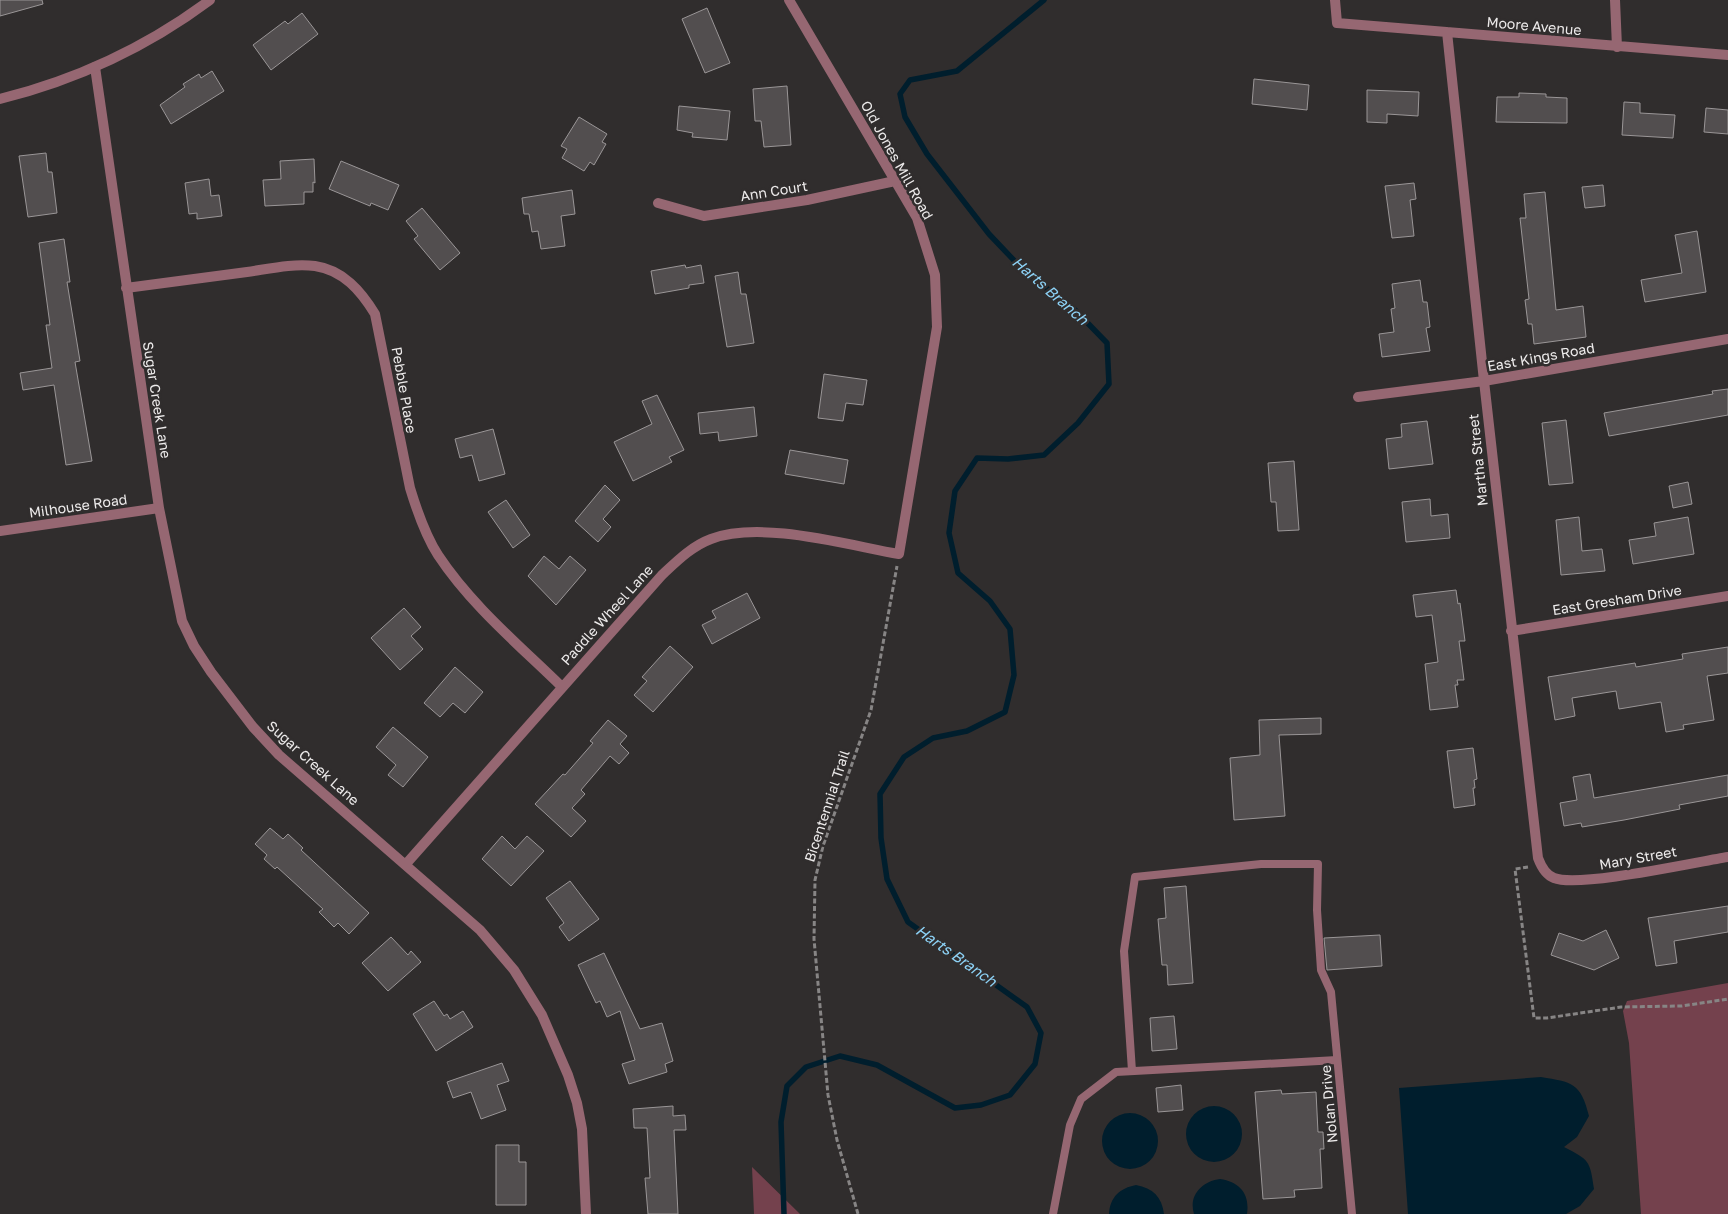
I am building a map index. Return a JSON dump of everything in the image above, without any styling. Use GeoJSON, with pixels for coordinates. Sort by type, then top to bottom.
{"type":"FeatureCollection","features":[{"type":"Feature","properties":{"kind":"street"},"geometry":{"type":"LineString","coordinates":[[0,99],[44,87],[96,67],[154,37],[210,0]]}},
{"type":"Feature","properties":{"kind":"street","name":"Old Jones Mill Road"},"geometry":{"type":"LineString","coordinates":[[789,0],[916,218],[935,275],[937,327],[899,554]]}},
{"type":"Feature","properties":{"kind":"street","name":"Moore Avenue"},"geometry":{"type":"LineString","coordinates":[[1335,0],[1337,23],[1728,55]]}},
{"type":"Feature","properties":{"kind":"street"},"geometry":{"type":"LineString","coordinates":[[1616,0],[1617,46]]}},
{"type":"Feature","properties":{"kind":"street","name":"Martha Street"},"geometry":{"type":"LineString","coordinates":[[1447,32],[1511,631],[1536,852],[1540,865]]}},
{"type":"Feature","properties":{"kind":"street","name":"Sugar Creek Lane"},"geometry":{"type":"LineString","coordinates":[[96,67],[126,288],[159,508],[182,621],[194,646],[211,672],[253,727],[279,754],[480,930],[514,970],[542,1015],[568,1075],[577,1103],[582,1129],[586,1214]]}},
{"type":"Feature","properties":{"kind":"street","name":"Ann Court"},"geometry":{"type":"LineString","coordinates":[[658,203],[704,216],[807,200],[895,181]]}},
{"type":"Feature","properties":{"kind":"street","name":"Pebble Place"},"geometry":{"type":"LineString","coordinates":[[126,288],[283,267],[315,266],[337,273],[353,284],[365,296],[374,314],[408,480],[416,508],[437,554],[474,601],[561,686]]}},
{"type":"Feature","properties":{"kind":"street","name":"East Kings Road"},"geometry":{"type":"LineString","coordinates":[[1358,397],[1484,381],[1728,339]]}},
{"type":"Feature","properties":{"kind":"street","name":"Milhouse Road"},"geometry":{"type":"LineString","coordinates":[[0,531],[159,508]]}},
{"type":"Feature","properties":{"kind":"street","name":"Paddle Wheel Lane"},"geometry":{"type":"LineString","coordinates":[[406,864],[561,686],[662,575],[692,549],[710,539],[738,533],[781,534],[899,554]]}},
{"type":"Feature","properties":{"kind":"street","name":"East Gresham Drive"},"geometry":{"type":"LineString","coordinates":[[1511,631],[1728,596]]}},
{"type":"Feature","properties":{"kind":"street","name":"Mary Street"},"geometry":{"type":"LineString","coordinates":[[1540,865],[1553,878],[1581,881],[1728,856]]}},
{"type":"Feature","properties":{"kind":"lane","name":"Nolan Drive"},"geometry":{"type":"LineString","coordinates":[[1132,1071],[1124,951],[1135,877],[1261,864],[1318,864],[1317,910],[1321,970],[1331,992],[1352,1214]]}},
{"type":"Feature","properties":{"kind":"lane"},"geometry":{"type":"LineString","coordinates":[[1053,1214],[1070,1125],[1082,1099],[1116,1072],[1338,1060]]}},
{"type":"Feature","properties":{"kind":"path","name":"Bicentennial Trail"},"geometry":{"type":"LineString","coordinates":[[858,1214],[837,1140],[828,1095],[814,939],[815,880],[823,846],[871,710],[899,554]]}},
{"type":"Feature","properties":{"kind":"path"},"geometry":{"type":"LineString","coordinates":[[1540,865],[1515,870],[1534,1018],[1548,1018],[1621,1007],[1682,1006],[1728,999]]}},
{"type":"Feature","properties":{"kind":"shaded area"},"geometry":{"type":"Polygon","coordinates":[[[1728,983],[1728,1214],[1641,1214],[1629,1043],[1623,1011],[1627,1001],[1728,983]]]}},
{"type":"Feature","properties":{"kind":"shaded area"},"geometry":{"type":"Polygon","coordinates":[[[752,1167],[798,1212],[800,1214],[754,1214],[752,1167]]]}},
{"type":"Feature","properties":{"kind":"water"},"geometry":{"type":"Polygon","coordinates":[[[1541,1077],[1574,1086],[1586,1105],[1589,1116],[1577,1137],[1564,1147],[1583,1158],[1591,1172],[1594,1189],[1580,1206],[1566,1214],[1408,1214],[1399,1088],[1541,1077]]]}},
{"type":"Feature","properties":{"kind":"water"},"geometry":{"type":"Polygon","coordinates":[[[1214,1106],[1229,1111],[1237,1119],[1242,1134],[1237,1149],[1229,1157],[1214,1162],[1199,1157],[1191,1149],[1186,1134],[1191,1119],[1199,1111],[1214,1106]]]}},
{"type":"Feature","properties":{"kind":"water"},"geometry":{"type":"Polygon","coordinates":[[[1130,1113],[1145,1118],[1153,1126],[1158,1141],[1153,1156],[1145,1164],[1130,1169],[1115,1164],[1107,1156],[1102,1141],[1107,1126],[1115,1118],[1130,1113]]]}},
{"type":"Feature","properties":{"kind":"water"},"geometry":{"type":"Polygon","coordinates":[[[1220,1179],[1233,1183],[1242,1190],[1247,1201],[1247,1214],[1194,1214],[1193,1201],[1198,1190],[1214,1180],[1220,1179]]]}},
{"type":"Feature","properties":{"kind":"water"},"geometry":{"type":"Polygon","coordinates":[[[1136,1185],[1147,1188],[1156,1194],[1164,1214],[1109,1214],[1111,1203],[1117,1194],[1125,1188],[1136,1185]]]}},
{"type":"Feature","properties":{"kind":"building"},"geometry":{"type":"Polygon","coordinates":[[[0,0],[42,0],[43,4],[0,16],[0,0]]]}},
{"type":"Feature","properties":{"kind":"building"},"geometry":{"type":"Polygon","coordinates":[[[707,8],[730,63],[705,73],[682,19],[707,8]]]}},
{"type":"Feature","properties":{"kind":"building"},"geometry":{"type":"Polygon","coordinates":[[[302,13],[318,34],[271,70],[253,45],[285,21],[288,24],[302,13]]]}},
{"type":"Feature","properties":{"kind":"building"},"geometry":{"type":"Polygon","coordinates":[[[212,71],[224,91],[171,124],[160,105],[185,87],[183,84],[199,74],[201,78],[212,71]]]}},
{"type":"Feature","properties":{"kind":"building"},"geometry":{"type":"Polygon","coordinates":[[[1254,79],[1309,85],[1307,110],[1252,104],[1254,79]]]}},
{"type":"Feature","properties":{"kind":"building"},"geometry":{"type":"Polygon","coordinates":[[[787,86],[791,145],[764,147],[761,121],[755,121],[753,89],[787,86]]]}},
{"type":"Feature","properties":{"kind":"building"},"geometry":{"type":"Polygon","coordinates":[[[1367,90],[1419,92],[1418,116],[1387,114],[1387,123],[1367,122],[1367,90]]]}},
{"type":"Feature","properties":{"kind":"building"},"geometry":{"type":"Polygon","coordinates":[[[1519,93],[1546,94],[1546,97],[1567,98],[1567,123],[1496,122],[1497,97],[1519,97],[1519,93]]]}},
{"type":"Feature","properties":{"kind":"building"},"geometry":{"type":"Polygon","coordinates":[[[1624,102],[1640,103],[1640,113],[1675,115],[1673,138],[1622,135],[1624,102]]]}},
{"type":"Feature","properties":{"kind":"building"},"geometry":{"type":"Polygon","coordinates":[[[679,106],[730,111],[727,140],[692,137],[693,133],[677,130],[679,106]]]}},
{"type":"Feature","properties":{"kind":"building"},"geometry":{"type":"Polygon","coordinates":[[[1706,108],[1728,110],[1728,134],[1704,132],[1706,108]]]}},
{"type":"Feature","properties":{"kind":"building"},"geometry":{"type":"Polygon","coordinates":[[[579,117],[607,134],[602,142],[606,144],[594,165],[590,162],[584,171],[562,158],[567,149],[561,146],[579,117]]]}},
{"type":"Feature","properties":{"kind":"building"},"geometry":{"type":"Polygon","coordinates":[[[46,153],[48,172],[52,172],[57,213],[28,217],[19,156],[46,153]]]}},
{"type":"Feature","properties":{"kind":"building"},"geometry":{"type":"Polygon","coordinates":[[[314,159],[315,183],[313,182],[313,192],[304,192],[304,204],[265,206],[263,180],[281,179],[280,161],[314,159]]]}},
{"type":"Feature","properties":{"kind":"building"},"geometry":{"type":"Polygon","coordinates":[[[341,161],[399,185],[388,210],[371,203],[370,206],[329,189],[341,161]]]}},
{"type":"Feature","properties":{"kind":"building"},"geometry":{"type":"Polygon","coordinates":[[[209,179],[211,196],[219,195],[222,216],[197,219],[197,213],[189,214],[185,183],[209,179]]]}},
{"type":"Feature","properties":{"kind":"building"},"geometry":{"type":"Polygon","coordinates":[[[1414,183],[1416,199],[1410,200],[1414,236],[1392,238],[1385,186],[1414,183]]]}},
{"type":"Feature","properties":{"kind":"building"},"geometry":{"type":"Polygon","coordinates":[[[1603,185],[1605,206],[1585,208],[1582,187],[1603,185]]]}},
{"type":"Feature","properties":{"kind":"building"},"geometry":{"type":"Polygon","coordinates":[[[572,190],[575,214],[561,216],[565,246],[541,249],[538,231],[532,232],[529,214],[524,214],[522,198],[572,190]]]}},
{"type":"Feature","properties":{"kind":"building"},"geometry":{"type":"Polygon","coordinates":[[[1545,192],[1556,310],[1583,306],[1586,337],[1534,344],[1532,324],[1528,324],[1525,300],[1529,299],[1520,218],[1526,218],[1524,194],[1545,192]]]}},
{"type":"Feature","properties":{"kind":"building"},"geometry":{"type":"Polygon","coordinates":[[[422,208],[460,253],[440,270],[414,239],[418,236],[406,221],[422,208]]]}},
{"type":"Feature","properties":{"kind":"building"},"geometry":{"type":"Polygon","coordinates":[[[1697,231],[1706,292],[1645,302],[1641,280],[1682,273],[1675,235],[1697,231]]]}},
{"type":"Feature","properties":{"kind":"building"},"geometry":{"type":"Polygon","coordinates":[[[64,239],[70,282],[67,282],[80,361],[75,362],[92,461],[66,465],[54,385],[23,390],[20,373],[52,368],[46,325],[50,325],[39,243],[64,239]]]}},
{"type":"Feature","properties":{"kind":"building"},"geometry":{"type":"Polygon","coordinates":[[[685,265],[686,268],[701,265],[704,283],[689,285],[689,288],[655,294],[651,271],[685,265]]]}},
{"type":"Feature","properties":{"kind":"building"},"geometry":{"type":"Polygon","coordinates":[[[738,272],[741,294],[746,294],[754,343],[727,347],[715,276],[738,272]]]}},
{"type":"Feature","properties":{"kind":"building"},"geometry":{"type":"Polygon","coordinates":[[[1420,280],[1423,302],[1427,302],[1430,327],[1426,328],[1430,351],[1382,357],[1379,334],[1394,332],[1391,309],[1395,308],[1392,284],[1420,280]]]}},
{"type":"Feature","properties":{"kind":"building"},"geometry":{"type":"Polygon","coordinates":[[[824,374],[867,380],[863,405],[846,403],[843,421],[818,418],[824,374]]]}},
{"type":"Feature","properties":{"kind":"building"},"geometry":{"type":"Polygon","coordinates":[[[1728,389],[1728,415],[1609,436],[1604,413],[1713,394],[1712,391],[1728,389]]]}},
{"type":"Feature","properties":{"kind":"building"},"geometry":{"type":"Polygon","coordinates":[[[657,395],[684,450],[669,457],[672,462],[633,481],[614,442],[652,424],[642,401],[657,395]]]}},
{"type":"Feature","properties":{"kind":"building"},"geometry":{"type":"Polygon","coordinates":[[[754,407],[757,436],[719,441],[718,432],[700,434],[698,413],[754,407]]]}},
{"type":"Feature","properties":{"kind":"building"},"geometry":{"type":"Polygon","coordinates":[[[1566,420],[1573,483],[1549,485],[1542,423],[1566,420]]]}},
{"type":"Feature","properties":{"kind":"building"},"geometry":{"type":"Polygon","coordinates":[[[1427,421],[1433,464],[1389,469],[1386,439],[1402,437],[1401,424],[1427,421]]]}},
{"type":"Feature","properties":{"kind":"building"},"geometry":{"type":"Polygon","coordinates":[[[493,429],[505,474],[479,481],[472,455],[460,458],[455,439],[493,429]]]}},
{"type":"Feature","properties":{"kind":"building"},"geometry":{"type":"Polygon","coordinates":[[[790,450],[848,460],[844,484],[785,474],[790,450]]]}},
{"type":"Feature","properties":{"kind":"building"},"geometry":{"type":"Polygon","coordinates":[[[1294,461],[1299,530],[1278,531],[1276,502],[1271,502],[1268,463],[1294,461]]]}},
{"type":"Feature","properties":{"kind":"building"},"geometry":{"type":"Polygon","coordinates":[[[1688,482],[1692,504],[1673,508],[1669,486],[1688,482]]]}},
{"type":"Feature","properties":{"kind":"building"},"geometry":{"type":"Polygon","coordinates":[[[605,485],[620,500],[603,519],[611,527],[598,542],[575,521],[605,485]]]}},
{"type":"Feature","properties":{"kind":"building"},"geometry":{"type":"Polygon","coordinates":[[[1430,499],[1431,516],[1448,514],[1450,538],[1406,542],[1402,502],[1430,499]]]}},
{"type":"Feature","properties":{"kind":"building"},"geometry":{"type":"Polygon","coordinates":[[[506,500],[530,535],[513,548],[488,512],[506,500]]]}},
{"type":"Feature","properties":{"kind":"building"},"geometry":{"type":"Polygon","coordinates":[[[1579,517],[1582,551],[1602,549],[1605,571],[1561,575],[1556,520],[1579,517]]]}},
{"type":"Feature","properties":{"kind":"building"},"geometry":{"type":"Polygon","coordinates":[[[1688,517],[1694,554],[1633,564],[1629,540],[1656,536],[1654,523],[1688,517]]]}},
{"type":"Feature","properties":{"kind":"building"},"geometry":{"type":"Polygon","coordinates":[[[544,556],[559,569],[570,556],[586,570],[556,605],[528,576],[544,556]]]}},
{"type":"Feature","properties":{"kind":"building"},"geometry":{"type":"Polygon","coordinates":[[[1456,590],[1458,604],[1460,603],[1465,641],[1459,641],[1464,680],[1457,680],[1458,685],[1455,685],[1458,707],[1430,710],[1425,664],[1438,662],[1432,615],[1416,617],[1413,595],[1456,590]]]}},
{"type":"Feature","properties":{"kind":"building"},"geometry":{"type":"Polygon","coordinates":[[[747,593],[760,618],[712,644],[702,625],[716,618],[712,611],[747,593]]]}},
{"type":"Feature","properties":{"kind":"building"},"geometry":{"type":"Polygon","coordinates":[[[404,608],[421,627],[411,636],[423,649],[400,670],[371,638],[404,608]]]}},
{"type":"Feature","properties":{"kind":"building"},"geometry":{"type":"Polygon","coordinates":[[[670,646],[693,667],[653,712],[634,695],[647,681],[642,677],[670,646]]]}},
{"type":"Feature","properties":{"kind":"building"},"geometry":{"type":"Polygon","coordinates":[[[1728,647],[1728,673],[1707,676],[1714,720],[1683,725],[1684,729],[1666,732],[1661,702],[1619,709],[1616,691],[1572,698],[1575,716],[1555,720],[1548,677],[1635,663],[1636,667],[1683,659],[1682,654],[1728,647]]]}},
{"type":"Feature","properties":{"kind":"building"},"geometry":{"type":"Polygon","coordinates":[[[455,667],[483,692],[465,713],[453,703],[440,717],[424,703],[455,667]]]}},
{"type":"Feature","properties":{"kind":"building"},"geometry":{"type":"Polygon","coordinates":[[[1321,718],[1321,734],[1279,735],[1285,816],[1234,820],[1230,758],[1260,755],[1259,720],[1321,718]]]}},
{"type":"Feature","properties":{"kind":"building"},"geometry":{"type":"Polygon","coordinates":[[[608,720],[627,736],[620,744],[629,753],[619,764],[610,756],[581,790],[585,794],[572,808],[586,821],[571,837],[535,804],[563,774],[565,775],[593,743],[590,741],[608,720]]]}},
{"type":"Feature","properties":{"kind":"building"},"geometry":{"type":"Polygon","coordinates":[[[393,727],[428,757],[403,787],[388,775],[396,765],[376,747],[393,727]]]}},
{"type":"Feature","properties":{"kind":"building"},"geometry":{"type":"Polygon","coordinates":[[[1473,748],[1477,779],[1474,780],[1475,788],[1473,788],[1475,805],[1454,808],[1447,751],[1473,748]]]}},
{"type":"Feature","properties":{"kind":"building"},"geometry":{"type":"Polygon","coordinates":[[[1590,774],[1594,798],[1728,775],[1728,796],[1679,805],[1680,809],[1624,820],[1582,827],[1581,823],[1564,826],[1560,803],[1577,800],[1573,777],[1590,774]]]}},
{"type":"Feature","properties":{"kind":"building"},"geometry":{"type":"Polygon","coordinates":[[[270,828],[283,839],[288,834],[303,848],[301,850],[369,913],[349,934],[338,923],[334,927],[319,912],[323,909],[277,867],[275,869],[264,859],[267,855],[255,844],[270,828]]]}},
{"type":"Feature","properties":{"kind":"building"},"geometry":{"type":"Polygon","coordinates":[[[502,836],[515,849],[527,836],[544,851],[511,886],[482,859],[502,836]]]}},
{"type":"Feature","properties":{"kind":"building"},"geometry":{"type":"Polygon","coordinates":[[[570,881],[599,919],[569,941],[559,927],[564,923],[546,898],[570,881]]]}},
{"type":"Feature","properties":{"kind":"building"},"geometry":{"type":"Polygon","coordinates":[[[1186,886],[1193,983],[1168,985],[1167,965],[1162,965],[1158,919],[1166,918],[1164,888],[1186,886]]]}},
{"type":"Feature","properties":{"kind":"building"},"geometry":{"type":"Polygon","coordinates":[[[1728,906],[1728,932],[1674,941],[1677,963],[1656,966],[1648,918],[1728,906]]]}},
{"type":"Feature","properties":{"kind":"building"},"geometry":{"type":"Polygon","coordinates":[[[1606,930],[1619,958],[1594,970],[1551,955],[1559,933],[1583,941],[1606,930]]]}},
{"type":"Feature","properties":{"kind":"building"},"geometry":{"type":"Polygon","coordinates":[[[1380,935],[1382,966],[1327,970],[1324,938],[1380,935]]]}},
{"type":"Feature","properties":{"kind":"building"},"geometry":{"type":"Polygon","coordinates":[[[391,937],[408,955],[411,951],[421,962],[388,991],[362,963],[391,937]]]}},
{"type":"Feature","properties":{"kind":"building"},"geometry":{"type":"Polygon","coordinates":[[[604,953],[640,1029],[662,1023],[673,1061],[665,1064],[667,1072],[629,1084],[622,1064],[635,1060],[620,1011],[607,1017],[600,1001],[596,1003],[578,965],[604,953]]]}},
{"type":"Feature","properties":{"kind":"building"},"geometry":{"type":"Polygon","coordinates":[[[434,1001],[444,1016],[447,1014],[450,1019],[463,1011],[473,1027],[436,1051],[413,1014],[434,1001]]]}},
{"type":"Feature","properties":{"kind":"building"},"geometry":{"type":"Polygon","coordinates":[[[1174,1016],[1177,1049],[1152,1051],[1150,1018],[1174,1016]]]}},
{"type":"Feature","properties":{"kind":"building"},"geometry":{"type":"Polygon","coordinates":[[[502,1063],[509,1081],[497,1085],[506,1110],[481,1119],[471,1092],[453,1098],[447,1082],[502,1063]]]}},
{"type":"Feature","properties":{"kind":"building"},"geometry":{"type":"Polygon","coordinates":[[[1181,1085],[1183,1110],[1158,1112],[1156,1088],[1181,1085]]]}},
{"type":"Feature","properties":{"kind":"building"},"geometry":{"type":"Polygon","coordinates":[[[1281,1090],[1282,1094],[1316,1092],[1318,1132],[1323,1132],[1324,1149],[1320,1149],[1322,1188],[1294,1190],[1295,1197],[1263,1199],[1255,1092],[1281,1090]]]}},
{"type":"Feature","properties":{"kind":"building"},"geometry":{"type":"Polygon","coordinates":[[[673,1106],[673,1116],[685,1115],[686,1130],[674,1130],[678,1214],[648,1214],[645,1178],[650,1178],[647,1128],[634,1128],[633,1109],[673,1106]]]}},
{"type":"Feature","properties":{"kind":"building"},"geometry":{"type":"Polygon","coordinates":[[[496,1145],[519,1145],[519,1162],[526,1162],[526,1205],[496,1205],[496,1145]]]}},
{"type":"Feature","properties":{"kind":"waterway","name":"Harts Branch"},"geometry":{"type":"LineString","coordinates":[[784,1214],[781,1122],[787,1086],[806,1067],[840,1056],[877,1065],[955,1108],[981,1105],[1010,1095],[1035,1064],[1041,1033],[1027,1007],[908,922],[887,879],[881,838],[880,794],[904,757],[933,738],[967,731],[1005,712],[1014,675],[1010,629],[990,601],[958,573],[949,533],[955,491],[977,458],[1008,459],[1044,455],[1078,423],[1109,384],[1107,343],[1075,310],[1025,272],[989,234],[927,154],[905,117],[900,94],[910,80],[957,71],[1044,0]]}}]}
